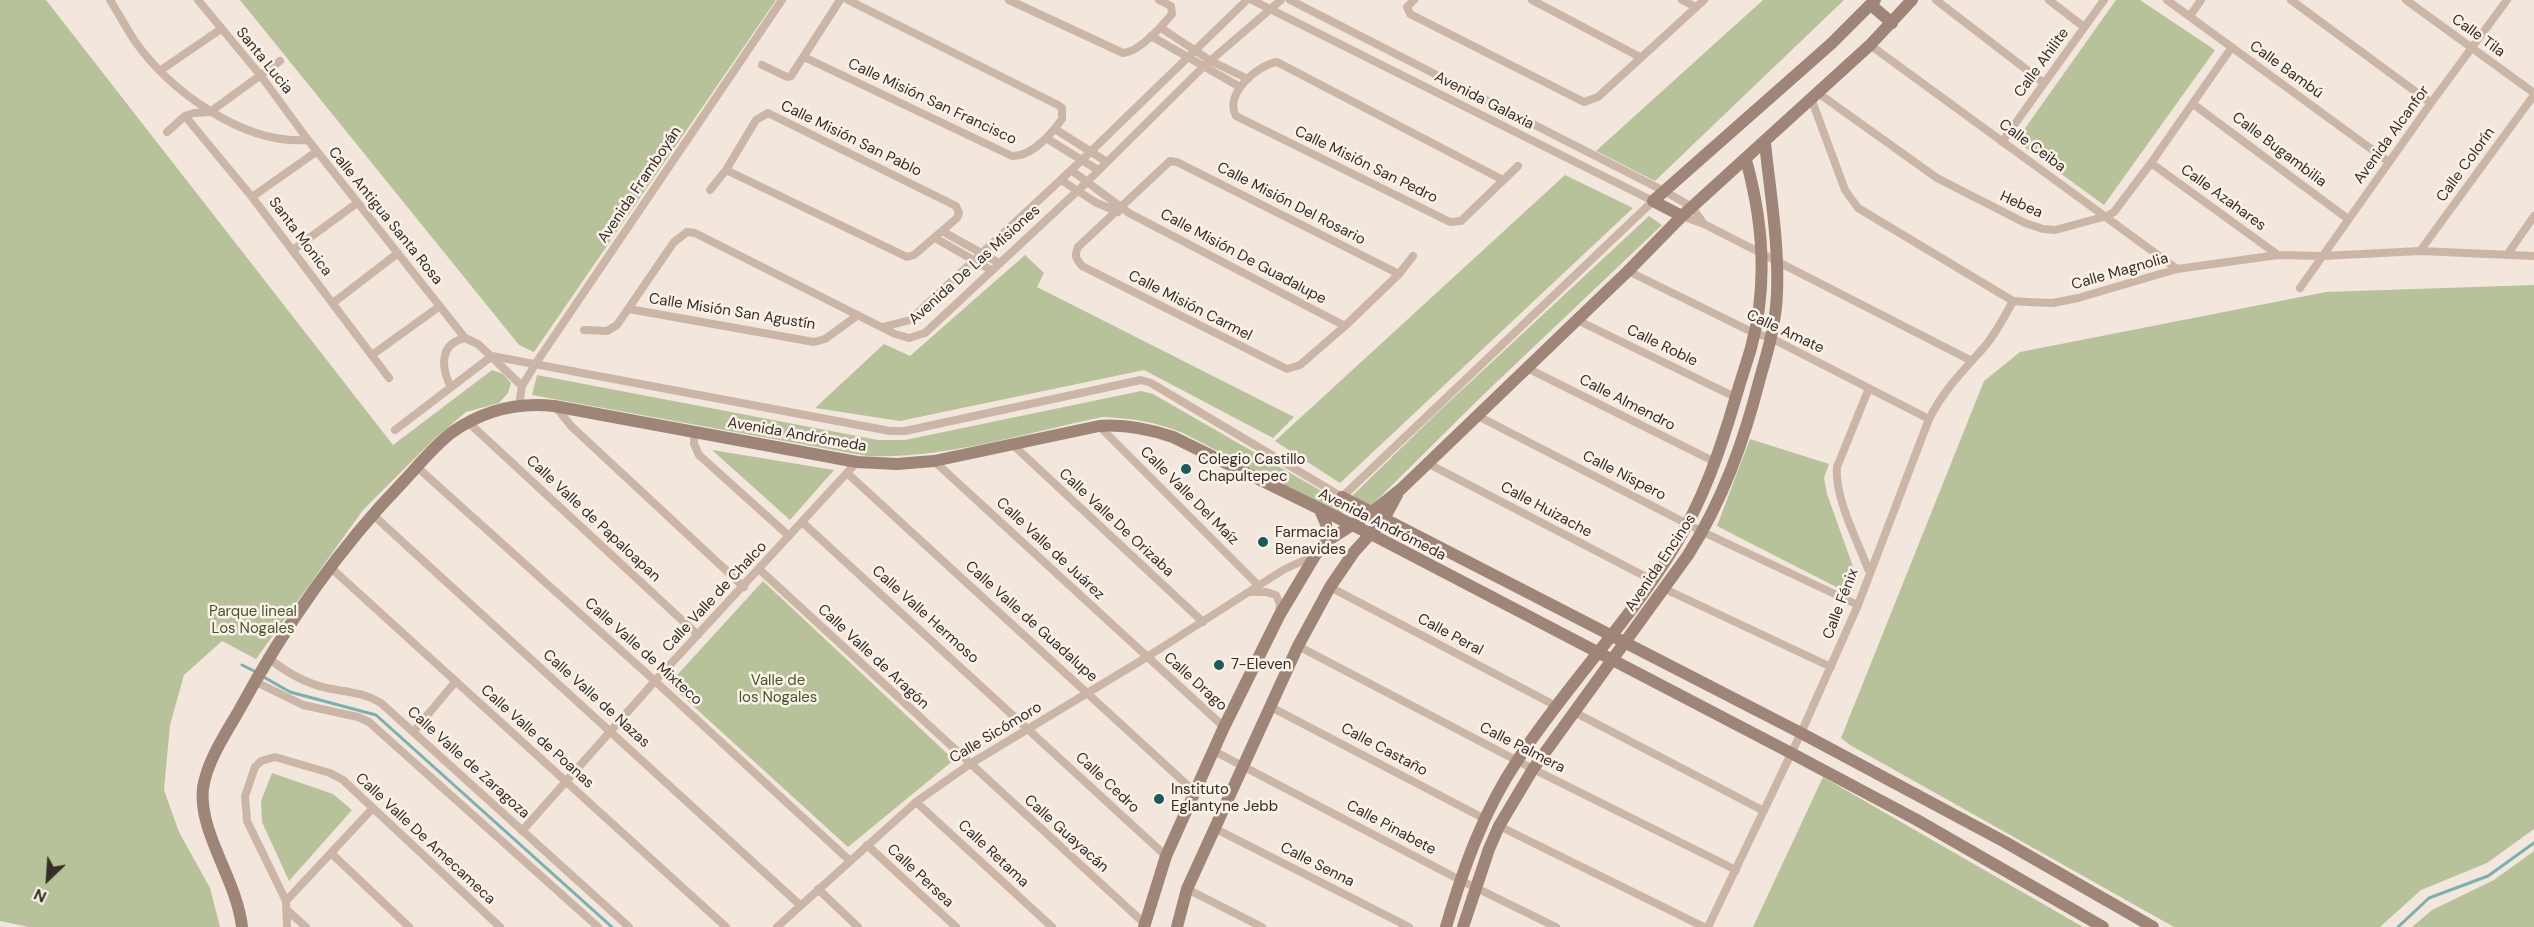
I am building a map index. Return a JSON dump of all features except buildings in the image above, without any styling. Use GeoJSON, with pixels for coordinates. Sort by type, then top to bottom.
{"type":"FeatureCollection","features":[{"type":"Feature","properties":{"kind":"street","name":"Calle Antigua Santa Rosa"},"geometry":{"type":"LineString","coordinates":[[110,0],[135,41],[161,70],[210,112],[263,135],[290,141],[308,140],[465,339]]}},
{"type":"Feature","properties":{"kind":"street","name":"Santa Lucia"},"geometry":{"type":"LineString","coordinates":[[198,0],[261,76],[308,140]]}},
{"type":"Feature","properties":{"kind":"street","name":"Avenida Framboyán"},"geometry":{"type":"LineString","coordinates":[[519,405],[522,386],[536,363],[782,0]]}},
{"type":"Feature","properties":{"kind":"street"},"geometry":{"type":"LineString","coordinates":[[762,65],[787,77],[790,76],[840,0]]}},
{"type":"Feature","properties":{"kind":"street"},"geometry":{"type":"LineString","coordinates":[[848,0],[1058,105],[1064,114],[1055,129],[1107,162]]}},
{"type":"Feature","properties":{"kind":"street"},"geometry":{"type":"LineString","coordinates":[[1009,0],[1123,53],[1132,51],[1151,36],[1172,14],[1172,8],[1159,0]]}},
{"type":"Feature","properties":{"kind":"street","name":"Avenida De Las Misiones"},"geometry":{"type":"LineString","coordinates":[[883,327],[910,320],[976,261],[1247,0]]}},
{"type":"Feature","properties":{"kind":"street","name":"Avenida Galaxia"},"geometry":{"type":"LineString","coordinates":[[1252,0],[1682,216],[1704,224],[1970,360]]}},
{"type":"Feature","properties":{"kind":"street","name":"Avenida De Las Misiones"},"geometry":{"type":"LineString","coordinates":[[883,327],[903,337],[916,338],[925,333],[1087,182],[1203,67],[1281,0]]}},
{"type":"Feature","properties":{"kind":"street","name":"Avenida Galaxia"},"geometry":{"type":"LineString","coordinates":[[1290,0],[1664,191],[1692,207],[1704,224]]}},
{"type":"Feature","properties":{"kind":"street"},"geometry":{"type":"LineString","coordinates":[[1414,0],[1407,7],[1410,14],[1577,100],[1592,101],[1704,0]]}},
{"type":"Feature","properties":{"kind":"street"},"geometry":{"type":"LineString","coordinates":[[1532,0],[1640,57]]}},
{"type":"Feature","properties":{"kind":"street"},"geometry":{"type":"LineString","coordinates":[[1682,0],[1696,7]]}},
{"type":"Feature","properties":{"kind":"street"},"geometry":{"type":"LineString","coordinates":[[1145,925],[1166,856],[1224,727],[1279,616],[1316,554],[1327,541],[1371,513],[1401,489],[1628,271],[1682,216],[1870,45],[1912,0]]}},
{"type":"Feature","properties":{"kind":"street"},"geometry":{"type":"LineString","coordinates":[[1936,0],[2044,83]]}},
{"type":"Feature","properties":{"kind":"street"},"geometry":{"type":"LineString","coordinates":[[2049,0],[2084,27]]}},
{"type":"Feature","properties":{"kind":"street","name":"Calle Ahilite"},"geometry":{"type":"LineString","coordinates":[[2002,142],[2104,0]]}},
{"type":"Feature","properties":{"kind":"street","name":"Calle Bambú"},"geometry":{"type":"LineString","coordinates":[[2167,0],[2389,162]]}},
{"type":"Feature","properties":{"kind":"street"},"geometry":{"type":"LineString","coordinates":[[2190,16],[2201,0]]}},
{"type":"Feature","properties":{"kind":"street"},"geometry":{"type":"LineString","coordinates":[[2291,0],[2431,103]]}},
{"type":"Feature","properties":{"kind":"street","name":"Calle Tila"},"geometry":{"type":"LineString","coordinates":[[2406,0],[2534,94]]}},
{"type":"Feature","properties":{"kind":"street","name":"Avenida Alcanfor"},"geometry":{"type":"LineString","coordinates":[[2300,288],[2507,0]]}},
{"type":"Feature","properties":{"kind":"street"},"geometry":{"type":"LineString","coordinates":[[1342,496],[1653,201],[1832,43],[1873,2],[1892,23]]}},
{"type":"Feature","properties":{"kind":"street"},"geometry":{"type":"LineString","coordinates":[[1161,28],[1211,61],[1248,79]]}},
{"type":"Feature","properties":{"kind":"street"},"geometry":{"type":"LineString","coordinates":[[161,70],[221,29]]}},
{"type":"Feature","properties":{"kind":"street"},"geometry":{"type":"LineString","coordinates":[[1151,36],[1240,87],[1248,79],[1277,62],[1503,180]]}},
{"type":"Feature","properties":{"kind":"street","name":"Calle Ceiba"},"geometry":{"type":"LineString","coordinates":[[1870,45],[2178,269]]}},
{"type":"Feature","properties":{"kind":"street"},"geometry":{"type":"LineString","coordinates":[[2107,216],[2120,204],[2151,163],[2232,47]]}},
{"type":"Feature","properties":{"kind":"street","name":"Calle Misión San Francisco"},"geometry":{"type":"LineString","coordinates":[[804,57],[1012,156],[1023,155],[1055,129]]}},
{"type":"Feature","properties":{"kind":"street"},"geometry":{"type":"LineString","coordinates":[[168,132],[185,116],[210,112],[280,62]]}},
{"type":"Feature","properties":{"kind":"street","name":"Calle Misión San Pedro"},"geometry":{"type":"LineString","coordinates":[[1240,87],[1233,101],[1236,116],[1450,222],[1461,221],[1518,166]]}},
{"type":"Feature","properties":{"kind":"street","name":"Calle Colorín"},"geometry":{"type":"LineString","coordinates":[[2420,251],[2534,94]]}},
{"type":"Feature","properties":{"kind":"street","name":"Hebea"},"geometry":{"type":"LineString","coordinates":[[1815,96],[1937,178],[2025,223],[2055,230],[2107,216]]}},
{"type":"Feature","properties":{"kind":"street","name":"Calle Magnolia"},"geometry":{"type":"LineString","coordinates":[[1815,96],[1845,190],[1858,208],[2013,301],[2053,303],[2178,269],[2278,255],[2322,256],[2420,251],[2534,256]]}},
{"type":"Feature","properties":{"kind":"street","name":"Calle Bugambilia"},"geometry":{"type":"LineString","coordinates":[[2193,104],[2348,219]]}},
{"type":"Feature","properties":{"kind":"street","name":"Calle Misión San Pablo"},"geometry":{"type":"LineString","coordinates":[[710,190],[726,170],[756,120],[768,113],[959,209],[957,218],[914,255],[901,255],[726,170]]}},
{"type":"Feature","properties":{"kind":"street","name":"Santa Monica"},"geometry":{"type":"LineString","coordinates":[[185,116],[252,197],[390,378]]}},
{"type":"Feature","properties":{"kind":"street"},"geometry":{"type":"LineString","coordinates":[[1046,138],[1098,170]]}},
{"type":"Feature","properties":{"kind":"street","name":"Avenida Encinos"},"geometry":{"type":"LineString","coordinates":[[1463,927],[1475,887],[1499,826],[1533,769],[1665,589],[1703,532],[1741,448],[1771,338],[1777,294],[1777,261],[1765,142]]}},
{"type":"Feature","properties":{"kind":"street"},"geometry":{"type":"LineString","coordinates":[[252,197],[316,152]]}},
{"type":"Feature","properties":{"kind":"street","name":"Avenida Encinos"},"geometry":{"type":"LineString","coordinates":[[1446,927],[1460,880],[1485,819],[1517,761],[1652,580],[1701,501],[1736,397],[1754,333],[1760,297],[1762,254],[1759,223],[1746,160]]}},
{"type":"Feature","properties":{"kind":"street","name":"Calle Misión Del Rosario"},"geometry":{"type":"LineString","coordinates":[[1117,209],[1170,161],[1177,162],[1399,274]]}},
{"type":"Feature","properties":{"kind":"street","name":"Calle Azahares"},"geometry":{"type":"LineString","coordinates":[[2151,163],[2278,255]]}},
{"type":"Feature","properties":{"kind":"street","name":"Calle Misión De Guadalupe"},"geometry":{"type":"LineString","coordinates":[[1071,170],[1117,209]]}},
{"type":"Feature","properties":{"kind":"street","name":"Calle Misión De Guadalupe"},"geometry":{"type":"LineString","coordinates":[[1061,180],[1345,326]]}},
{"type":"Feature","properties":{"kind":"street"},"geometry":{"type":"LineString","coordinates":[[293,250],[357,203]]}},
{"type":"Feature","properties":{"kind":"street","name":"Calle Misión Carmel"},"geometry":{"type":"LineString","coordinates":[[1117,209],[1078,247],[1075,253],[1076,260],[1082,266],[1280,366],[1294,368],[1345,326]]}},
{"type":"Feature","properties":{"kind":"street"},"geometry":{"type":"LineString","coordinates":[[2507,255],[2534,216]]}},
{"type":"Feature","properties":{"kind":"street"},"geometry":{"type":"LineString","coordinates":[[942,231],[999,263]]}},
{"type":"Feature","properties":{"kind":"street","name":"Calle Misión San Agustín"},"geometry":{"type":"LineString","coordinates":[[584,330],[612,329],[629,309],[674,242],[687,232],[695,232],[883,327]]}},
{"type":"Feature","properties":{"kind":"street"},"geometry":{"type":"LineString","coordinates":[[935,238],[991,270]]}},
{"type":"Feature","properties":{"kind":"street"},"geometry":{"type":"LineString","coordinates":[[333,303],[398,254]]}},
{"type":"Feature","properties":{"kind":"street"},"geometry":{"type":"LineString","coordinates":[[1345,326],[1399,274],[1413,256]]}},
{"type":"Feature","properties":{"kind":"street","name":"Calle Amate"},"geometry":{"type":"LineString","coordinates":[[1628,271],[1754,333],[1771,338],[1929,418]]}},
{"type":"Feature","properties":{"kind":"street","name":"Calle Fénix"},"geometry":{"type":"LineString","coordinates":[[1708,927],[1801,733],[1858,605],[1929,418],[1939,399],[1996,331],[2013,301]]}},
{"type":"Feature","properties":{"kind":"street"},"geometry":{"type":"LineString","coordinates":[[372,355],[440,306]]}},
{"type":"Feature","properties":{"kind":"street","name":"Calle Misión San Agustín"},"geometry":{"type":"LineString","coordinates":[[629,309],[814,342],[825,339],[858,315]]}},
{"type":"Feature","properties":{"kind":"street","name":"Calle Roble"},"geometry":{"type":"LineString","coordinates":[[1577,320],[1736,397]]}},
{"type":"Feature","properties":{"kind":"street"},"geometry":{"type":"LineString","coordinates":[[452,387],[444,370],[445,353],[457,340],[465,339],[472,340],[492,356],[522,386]]}},
{"type":"Feature","properties":{"kind":"street"},"geometry":{"type":"LineString","coordinates":[[395,430],[492,356]]}},
{"type":"Feature","properties":{"kind":"street","name":"Avenida Andrómeda"},"geometry":{"type":"LineString","coordinates":[[492,356],[891,431],[905,431],[1141,380],[1151,383],[1371,513],[1801,733],[2005,842],[2153,927]]}},
{"type":"Feature","properties":{"kind":"street","name":"Calle Almendro"},"geometry":{"type":"LineString","coordinates":[[1527,368],[1715,462]]}},
{"type":"Feature","properties":{"kind":"street"},"geometry":{"type":"LineString","coordinates":[[1869,388],[1837,466],[1836,476],[1869,571]]}},
{"type":"Feature","properties":{"kind":"street","name":"Avenida Andrómeda"},"geometry":{"type":"LineString","coordinates":[[242,927],[240,911],[205,823],[202,798],[206,776],[220,744],[266,661],[330,567],[372,514],[451,433],[486,414],[519,405],[554,406],[857,462],[897,464],[934,461],[1113,424],[1140,428],[1173,437],[1371,534],[1791,753],[1917,820],[2103,927]]}},
{"type":"Feature","properties":{"kind":"street"},"geometry":{"type":"LineString","coordinates":[[554,406],[571,426],[744,587]]}},
{"type":"Feature","properties":{"kind":"street","name":"Calle Níspero"},"geometry":{"type":"LineString","coordinates":[[1476,415],[1703,532],[1858,605]]}},
{"type":"Feature","properties":{"kind":"street","name":"Calle Valle de Papaloapan"},"geometry":{"type":"LineString","coordinates":[[469,423],[698,635]]}},
{"type":"Feature","properties":{"kind":"street","name":"Calle Valle Del Maíz"},"geometry":{"type":"LineString","coordinates":[[1099,426],[1259,586]]}},
{"type":"Feature","properties":{"kind":"street"},"geometry":{"type":"LineString","coordinates":[[694,432],[694,444],[699,455],[789,536]]}},
{"type":"Feature","properties":{"kind":"street","name":"Calle Valle De Orizaba"},"geometry":{"type":"LineString","coordinates":[[1011,444],[1203,622]]}},
{"type":"Feature","properties":{"kind":"street","name":"Calle Valle de Juárez"},"geometry":{"type":"LineString","coordinates":[[934,461],[1148,657]]}},
{"type":"Feature","properties":{"kind":"street","name":"Calle Valle de Chalco"},"geometry":{"type":"LineString","coordinates":[[522,831],[655,681],[857,462]]}},
{"type":"Feature","properties":{"kind":"street","name":"Calle Huizache"},"geometry":{"type":"LineString","coordinates":[[1427,463],[1652,580]]}},
{"type":"Feature","properties":{"kind":"street","name":"Calle Valle de Mixteco"},"geometry":{"type":"LineString","coordinates":[[417,467],[655,681],[849,860]]}},
{"type":"Feature","properties":{"kind":"street","name":"Calle Valle de Guadalupe"},"geometry":{"type":"LineString","coordinates":[[847,473],[1196,793]]}},
{"type":"Feature","properties":{"kind":"street"},"geometry":{"type":"LineString","coordinates":[[1177,927],[1187,890],[1298,646],[1330,587],[1354,552],[1384,519],[1401,489]]}},
{"type":"Feature","properties":{"kind":"street"},"geometry":{"type":"LineString","coordinates":[[1320,510],[1326,524],[1327,541]]}},
{"type":"Feature","properties":{"kind":"street","name":"Calle Valle de Nazas"},"geometry":{"type":"LineString","coordinates":[[372,514],[800,905]]}},
{"type":"Feature","properties":{"kind":"street","name":"Calle Valle Hermoso"},"geometry":{"type":"LineString","coordinates":[[802,522],[1029,728]]}},
{"type":"Feature","properties":{"kind":"street","name":"Calle Sicómoro"},"geometry":{"type":"LineString","coordinates":[[777,927],[916,802],[970,764],[1148,657],[1283,570],[1316,554]]}},
{"type":"Feature","properties":{"kind":"street","name":"Calle Valle de Poanas"},"geometry":{"type":"LineString","coordinates":[[330,567],[726,927]]}},
{"type":"Feature","properties":{"kind":"street","name":"Calle Valle de Aragón"},"geometry":{"type":"LineString","coordinates":[[759,569],[970,764]]}},
{"type":"Feature","properties":{"kind":"street","name":"Calle Peral"},"geometry":{"type":"LineString","coordinates":[[1330,587],[1558,707]]}},
{"type":"Feature","properties":{"kind":"street"},"geometry":{"type":"LineString","coordinates":[[1665,589],[1831,667]]}},
{"type":"Feature","properties":{"kind":"street"},"geometry":{"type":"LineString","coordinates":[[1250,592],[1266,592],[1276,595],[1280,604],[1279,616]]}},
{"type":"Feature","properties":{"kind":"street","name":"Calle Palmera"},"geometry":{"type":"LineString","coordinates":[[1298,646],[1517,761],[1736,870]]}},
{"type":"Feature","properties":{"kind":"street","name":"Calle Drago"},"geometry":{"type":"LineString","coordinates":[[1148,657],[1224,727]]}},
{"type":"Feature","properties":{"kind":"street","name":"Calle Valle de Zaragoza"},"geometry":{"type":"LineString","coordinates":[[266,661],[305,682],[370,696],[414,731],[629,927]]}},
{"type":"Feature","properties":{"kind":"street"},"geometry":{"type":"LineString","coordinates":[[255,679],[303,705],[358,717],[369,722],[598,927]]}},
{"type":"Feature","properties":{"kind":"street"},"geometry":{"type":"LineString","coordinates":[[414,731],[456,681]]}},
{"type":"Feature","properties":{"kind":"street","name":"Calle Castaño"},"geometry":{"type":"LineString","coordinates":[[1269,706],[1485,819]]}},
{"type":"Feature","properties":{"kind":"street"},"geometry":{"type":"LineString","coordinates":[[1574,712],[1764,811]]}},
{"type":"Feature","properties":{"kind":"street","name":"Calle Cedro"},"geometry":{"type":"LineString","coordinates":[[1029,728],[1166,856]]}},
{"type":"Feature","properties":{"kind":"street","name":"Calle Pinabete"},"geometry":{"type":"LineString","coordinates":[[1214,751],[1460,880],[1556,927]]}},
{"type":"Feature","properties":{"kind":"street","name":"Calle Valle De Amecameca"},"geometry":{"type":"LineString","coordinates":[[286,901],[247,821],[245,796],[255,767],[261,761],[275,758],[330,773],[343,780],[500,927]]}},
{"type":"Feature","properties":{"kind":"street","name":"Calle Guayacán"},"geometry":{"type":"LineString","coordinates":[[970,764],[1145,925]]}},
{"type":"Feature","properties":{"kind":"street","name":"Calle Retama"},"geometry":{"type":"LineString","coordinates":[[916,802],[1052,927]]}},
{"type":"Feature","properties":{"kind":"street"},"geometry":{"type":"LineString","coordinates":[[287,927],[286,901],[372,809]]}},
{"type":"Feature","properties":{"kind":"street"},"geometry":{"type":"LineString","coordinates":[[1499,826],[1704,927]]}},
{"type":"Feature","properties":{"kind":"street","name":"Calle Senna"},"geometry":{"type":"LineString","coordinates":[[1214,828],[1408,927]]}},
{"type":"Feature","properties":{"kind":"street","name":"Calle Persea"},"geometry":{"type":"LineString","coordinates":[[867,844],[956,927]]}},
{"type":"Feature","properties":{"kind":"street"},"geometry":{"type":"LineString","coordinates":[[332,854],[409,927]]}},
{"type":"Feature","properties":{"kind":"street"},"geometry":{"type":"LineString","coordinates":[[818,889],[858,927]]}},
{"type":"Feature","properties":{"kind":"street"},"geometry":{"type":"LineString","coordinates":[[1187,890],[1262,927]]}},
{"type":"Feature","properties":{"kind":"street"},"geometry":{"type":"LineString","coordinates":[[287,910],[306,927]]}},
{"type":"Feature","properties":{"kind":"green space","name":"Parque lineal Los Nogales"},"geometry":{"type":"Polygon","coordinates":[[[0,0],[46,0],[393,445],[492,370],[503,374],[511,383],[508,393],[499,403],[466,412],[434,439],[363,510],[256,659],[222,641],[184,675],[170,725],[164,790],[179,832],[210,888],[220,927],[29,927],[0,921],[0,0]]]}},
{"type":"Feature","properties":{"kind":"green space"},"geometry":{"type":"Polygon","coordinates":[[[240,0],[776,0],[534,352],[519,345],[240,0]]]}},
{"type":"Feature","properties":{"kind":"green space"},"geometry":{"type":"Polygon","coordinates":[[[1763,0],[1844,0],[1655,181],[1596,151],[1763,0]]]}},
{"type":"Feature","properties":{"kind":"green space"},"geometry":{"type":"Polygon","coordinates":[[[2116,0],[2140,0],[2215,50],[2104,205],[2016,141],[2116,0]]]}},
{"type":"Feature","properties":{"kind":"green space"},"geometry":{"type":"Polygon","coordinates":[[[1565,175],[1633,208],[1340,483],[1275,441],[1565,175]]]}},
{"type":"Feature","properties":{"kind":"green space"},"geometry":{"type":"Polygon","coordinates":[[[1649,216],[1662,225],[1482,396],[1371,506],[1352,496],[1437,413],[1649,216]]]}},
{"type":"Feature","properties":{"kind":"green space"},"geometry":{"type":"Polygon","coordinates":[[[1025,255],[1044,273],[1037,287],[1294,417],[1273,438],[1144,370],[900,421],[815,408],[884,344],[910,356],[1025,255]]]}},
{"type":"Feature","properties":{"kind":"green space"},"geometry":{"type":"Polygon","coordinates":[[[2534,285],[2534,829],[2487,863],[2421,890],[2380,927],[2174,927],[1841,738],[1984,381],[2020,352],[2326,292],[2534,285]]]}},
{"type":"Feature","properties":{"kind":"green space"},"geometry":{"type":"Polygon","coordinates":[[[537,375],[878,440],[905,440],[1141,391],[1153,394],[1351,508],[1340,514],[1183,433],[1153,423],[1102,417],[956,449],[896,456],[867,456],[532,395],[537,375]]]}},
{"type":"Feature","properties":{"kind":"green space"},"geometry":{"type":"Polygon","coordinates":[[[1750,439],[1829,464],[1824,478],[1827,494],[1856,575],[1848,593],[1717,526],[1750,439]]]}},
{"type":"Feature","properties":{"kind":"green space"},"geometry":{"type":"Polygon","coordinates":[[[712,450],[834,470],[790,520],[712,450]]]}},
{"type":"Feature","properties":{"kind":"green space","name":"Valle de los Nogales"},"geometry":{"type":"Polygon","coordinates":[[[763,581],[954,760],[848,847],[669,684],[763,581]]]}},
{"type":"Feature","properties":{"kind":"green space"},"geometry":{"type":"Polygon","coordinates":[[[272,773],[333,794],[352,810],[289,881],[262,822],[261,801],[272,773]]]}},
{"type":"Feature","properties":{"kind":"green space"},"geometry":{"type":"Polygon","coordinates":[[[1823,777],[2083,927],[1753,927],[1823,777]]]}},
{"type":"Feature","properties":{"kind":"green space"},"geometry":{"type":"Polygon","coordinates":[[[2534,851],[2534,927],[2412,927],[2432,910],[2494,880],[2534,851]]]}},
{"type":"Feature","properties":{"kind":"waterway"},"geometry":{"type":"LineString","coordinates":[[242,665],[256,672]]}},
{"type":"Feature","properties":{"kind":"waterway"},"geometry":{"type":"LineString","coordinates":[[262,676],[290,692],[376,715],[612,927]]}},
{"type":"Feature","properties":{"kind":"waterway"},"geometry":{"type":"LineString","coordinates":[[2398,927],[2429,898],[2488,876],[2534,843]]}},
{"type":"Feature","properties":{"kind":"place","name":"Colegio Castillo Chapultepec"},"geometry":{"type":"Point","coordinates":[1186,469]}},
{"type":"Feature","properties":{"kind":"place","name":"Farmacia Benavides"},"geometry":{"type":"Point","coordinates":[1263,542]}},
{"type":"Feature","properties":{"kind":"place","name":"7-Eleven"},"geometry":{"type":"Point","coordinates":[1219,665]}},
{"type":"Feature","properties":{"kind":"place","name":"Instituto Eglantyne Jebb"},"geometry":{"type":"Point","coordinates":[1159,799]}}]}
